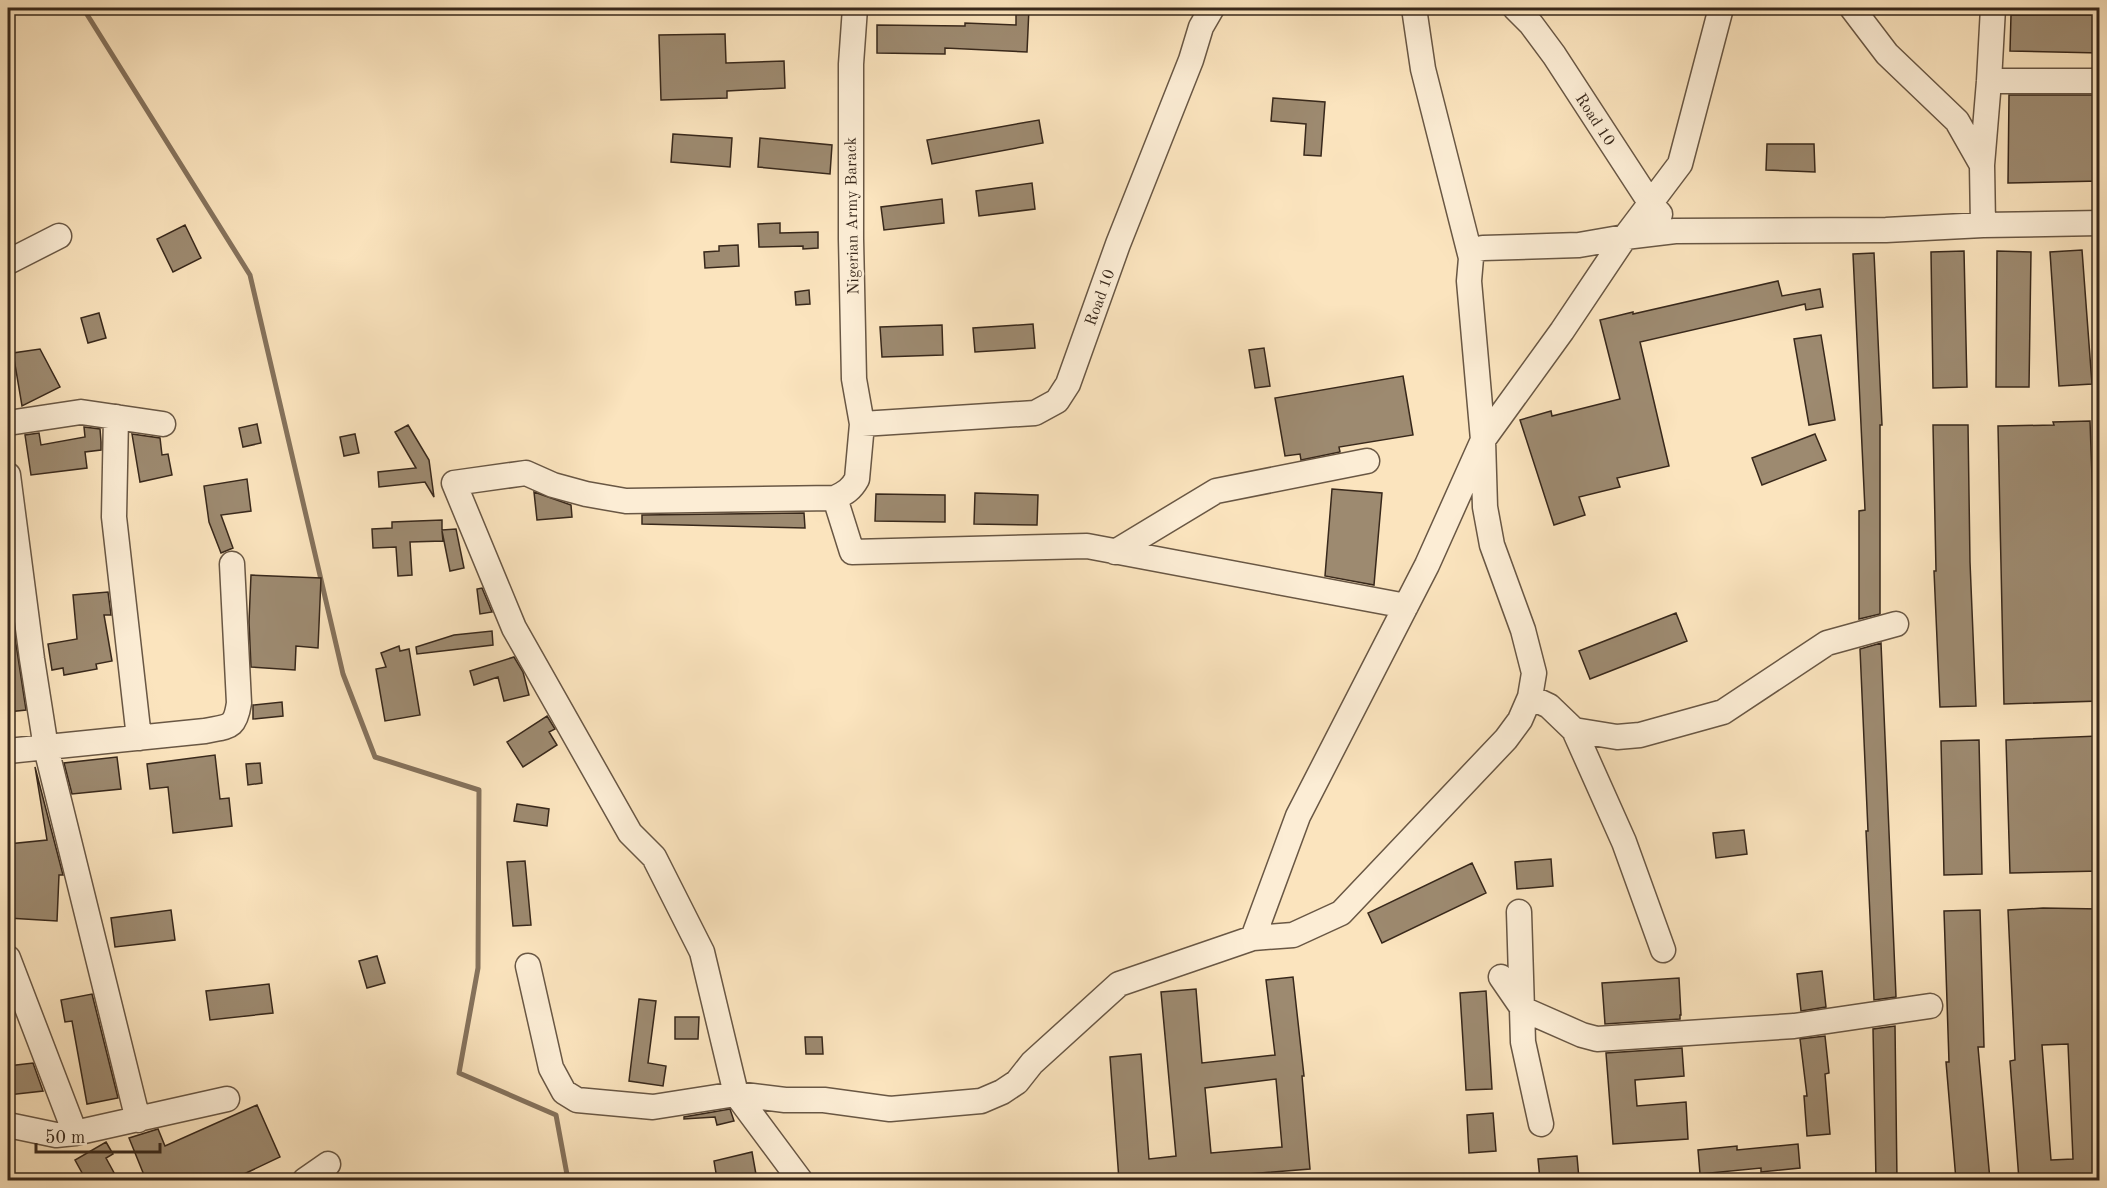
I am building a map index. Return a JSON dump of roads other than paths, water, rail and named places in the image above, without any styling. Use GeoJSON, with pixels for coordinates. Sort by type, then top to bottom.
{"type":"FeatureCollection","features":[{"type":"Feature","properties":{"kind":"street","name":"Nigerian Army Barack"},"geometry":{"type":"LineString","coordinates":[[835,498],[846,493],[857,479],[862,424],[854,379],[851,239],[851,64],[855,8]]}},
{"type":"Feature","properties":{"kind":"street","name":"Road 10"},"geometry":{"type":"LineString","coordinates":[[862,424],[1035,413],[1058,401],[1068,384],[1118,244],[1191,60],[1201,27],[1212,8]]}},
{"type":"Feature","properties":{"kind":"street"},"geometry":{"type":"LineString","coordinates":[[1414,8],[1424,69],[1471,258]]}},
{"type":"Feature","properties":{"kind":"street","name":"Road 10"},"geometry":{"type":"LineString","coordinates":[[1515,8],[1531,24],[1554,55],[1651,204],[1675,231]]}},
{"type":"Feature","properties":{"kind":"street"},"geometry":{"type":"LineString","coordinates":[[1253,938],[1298,816],[1427,565],[1484,440],[1562,331],[1625,237],[1680,164],[1721,8]]}},
{"type":"Feature","properties":{"kind":"street"},"geometry":{"type":"LineString","coordinates":[[1852,8],[1887,54],[1957,120],[1982,165]]}},
{"type":"Feature","properties":{"kind":"street"},"geometry":{"type":"LineString","coordinates":[[1983,225],[1982,165],[1993,8]]}},
{"type":"Feature","properties":{"kind":"street"},"geometry":{"type":"LineString","coordinates":[[1989,81],[2100,81]]}},
{"type":"Feature","properties":{"kind":"street"},"geometry":{"type":"LineString","coordinates":[[528,966],[551,1068],[559,1085],[570,1097],[577,1100],[653,1107],[736,1094],[785,1100],[824,1100],[890,1109],[981,1101],[1002,1092],[1017,1082],[1032,1063],[1119,984],[1253,938],[1293,935],[1341,913],[1506,740],[1520,720],[1530,697],[1534,673],[1523,630],[1492,545],[1485,507],[1484,440],[1469,281],[1474,250],[1579,246],[1675,231],[1886,230],[1983,225],[2100,223]]}},
{"type":"Feature","properties":{"kind":"street"},"geometry":{"type":"LineString","coordinates":[[8,262],[59,236]]}},
{"type":"Feature","properties":{"kind":"street"},"geometry":{"type":"LineString","coordinates":[[8,423],[92,412],[163,424]]}},
{"type":"Feature","properties":{"kind":"street"},"geometry":{"type":"LineString","coordinates":[[116,417],[114,517],[139,738]]}},
{"type":"Feature","properties":{"kind":"street"},"geometry":{"type":"LineString","coordinates":[[1115,552],[1216,491],[1366,461]]}},
{"type":"Feature","properties":{"kind":"street"},"geometry":{"type":"LineString","coordinates":[[800,1180],[736,1094],[702,951],[654,857],[630,833],[514,628],[454,483],[526,473],[553,485],[626,501],[835,498],[852,552],[1087,546],[1406,606]]}},
{"type":"Feature","properties":{"kind":"street"},"geometry":{"type":"LineString","coordinates":[[8,475],[46,748],[138,1120]]}},
{"type":"Feature","properties":{"kind":"street"},"geometry":{"type":"LineString","coordinates":[[8,751],[205,731],[229,726],[237,718],[239,703],[232,564]]}},
{"type":"Feature","properties":{"kind":"street"},"geometry":{"type":"LineString","coordinates":[[1574,730],[1617,736],[1640,735],[1723,712],[1827,643],[1896,624]]}},
{"type":"Feature","properties":{"kind":"street"},"geometry":{"type":"LineString","coordinates":[[1530,697],[1560,714],[1574,730],[1623,842],[1663,951]]}},
{"type":"Feature","properties":{"kind":"street"},"geometry":{"type":"LineString","coordinates":[[1519,912],[1524,1053],[1541,1124]]}},
{"type":"Feature","properties":{"kind":"street"},"geometry":{"type":"LineString","coordinates":[[8,958],[75,1133]]}},
{"type":"Feature","properties":{"kind":"street"},"geometry":{"type":"LineString","coordinates":[[1501,977],[1523,1009],[1582,1035],[1597,1039],[1794,1026],[1930,1006]]}},
{"type":"Feature","properties":{"kind":"street"},"geometry":{"type":"LineString","coordinates":[[8,1125],[56,1135],[75,1133],[226,1099]]}},
{"type":"Feature","properties":{"kind":"street"},"geometry":{"type":"LineString","coordinates":[[305,1180],[328,1164]]}},
{"type":"Feature","properties":{"kind":"waterway"},"geometry":{"type":"LineString","coordinates":[[83,8],[250,275],[343,674],[375,757],[479,790],[478,968],[459,1073],[556,1115],[568,1180]]}}]}
